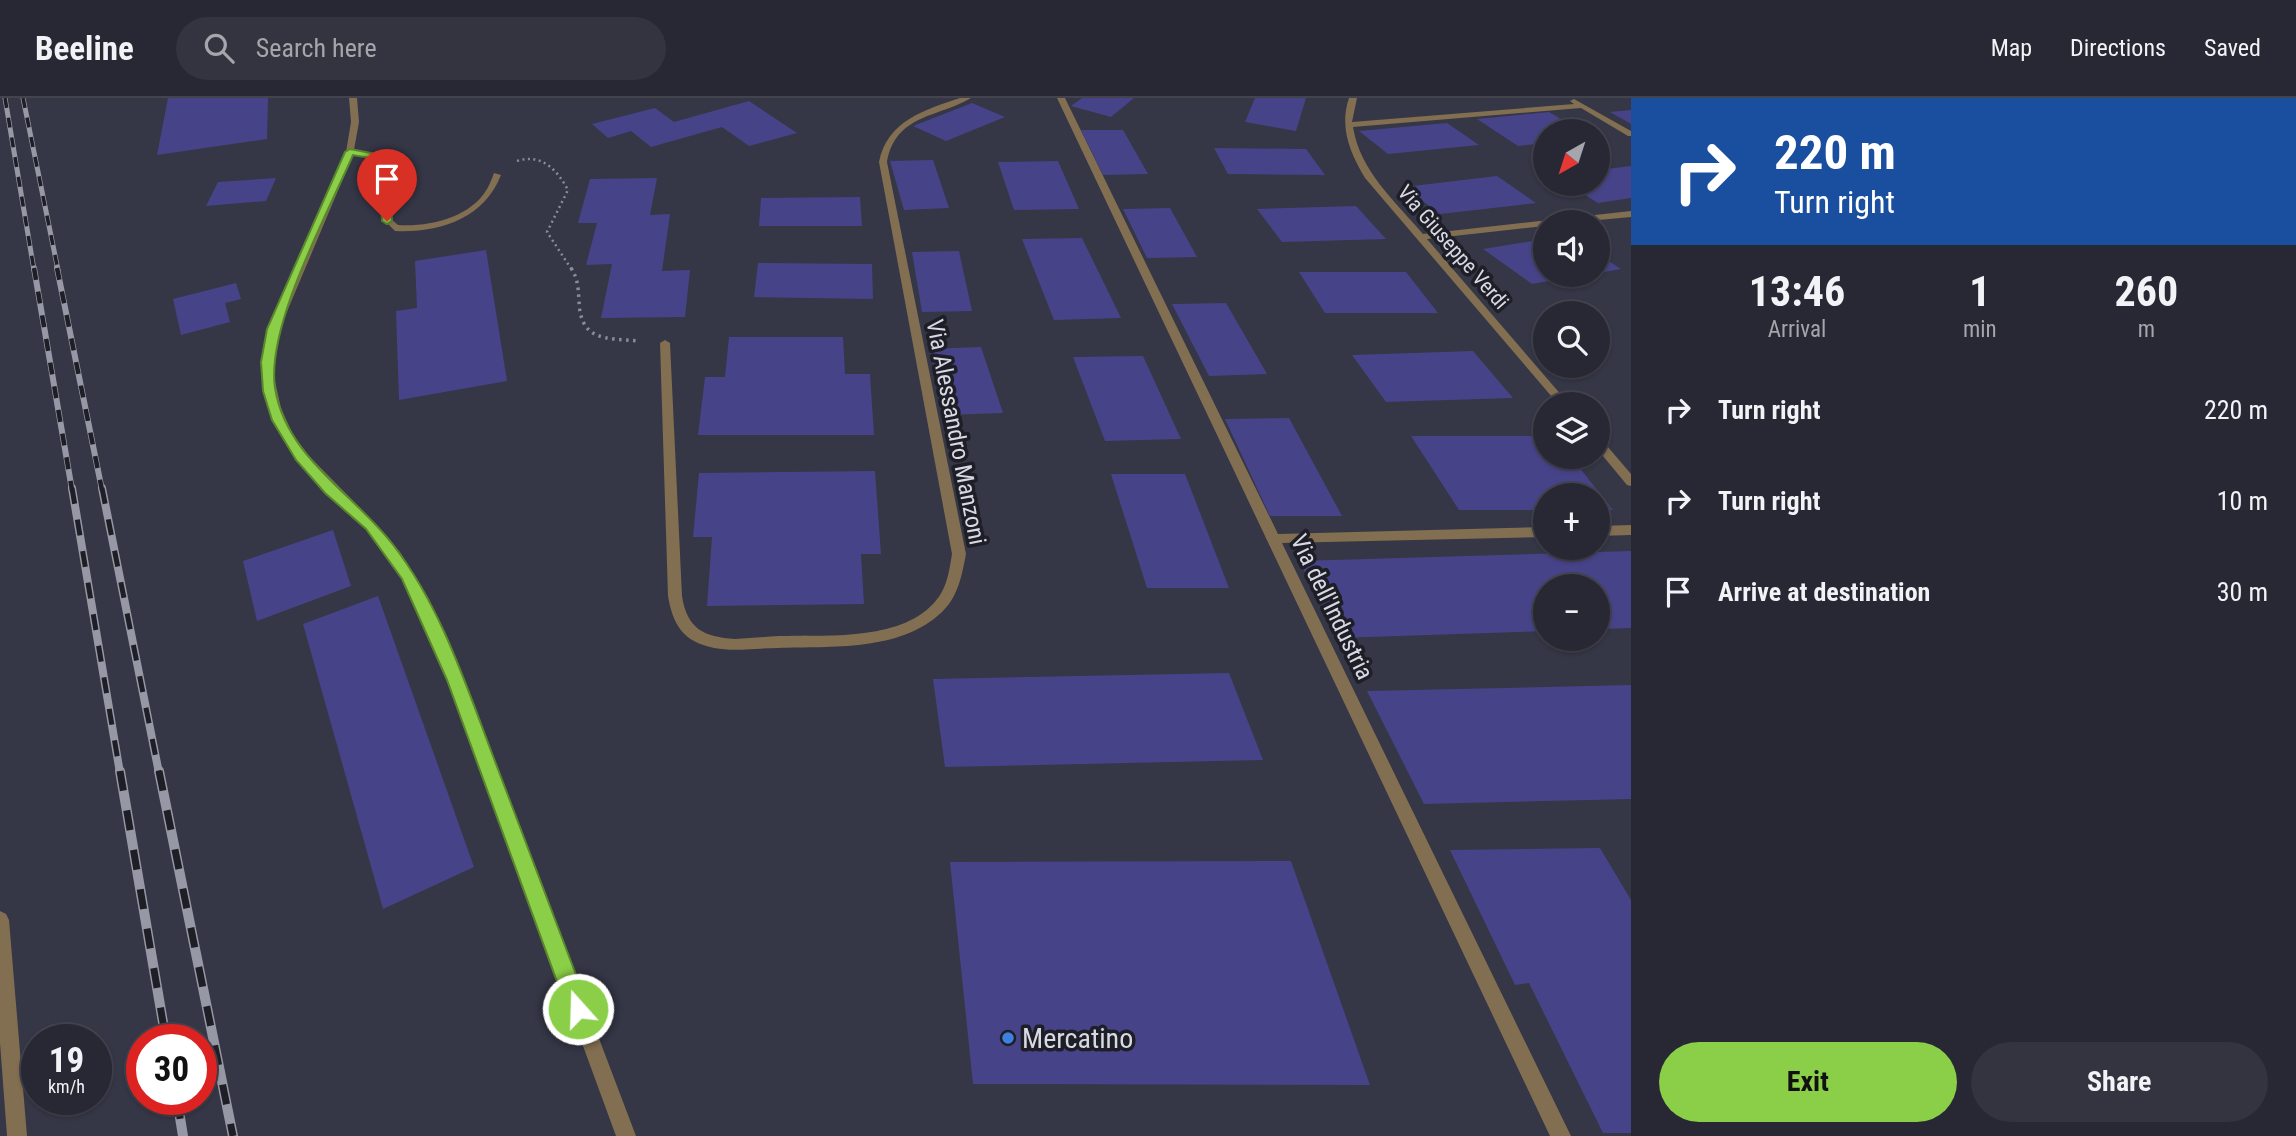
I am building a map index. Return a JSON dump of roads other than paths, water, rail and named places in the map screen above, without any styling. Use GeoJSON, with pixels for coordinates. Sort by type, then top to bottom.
{"type":"FeatureCollection","features":[{"type":"Feature","properties":{"kind":"street"},"geometry":{"type":"LineString","coordinates":[[353,98],[355,128],[350,152],[273,329],[267,362],[269,391],[278,420],[301,457],[330,489],[371,525],[397,557],[430,620],[456,680],[626,1136]]}},
{"type":"Feature","properties":{"kind":"street","name":"Via Alessandro Manzoni"},"geometry":{"type":"LineString","coordinates":[[665,344],[675,596],[680,618],[687,627],[698,636],[728,643],[849,641],[899,631],[926,617],[952,588],[959,554],[883,162],[883,148],[892,135],[906,124],[967,98]]}},
{"type":"Feature","properties":{"kind":"street","name":"Via dell'Industria"},"geometry":{"type":"LineString","coordinates":[[1061,98],[1561,1136]]}},
{"type":"Feature","properties":{"kind":"street","name":"Via Giuseppe Verdi"},"geometry":{"type":"LineString","coordinates":[[1353,98],[1349,125],[1354,148],[1368,176],[1554,392]]}},
{"type":"Feature","properties":{"kind":"street"},"geometry":{"type":"LineString","coordinates":[[1569,98],[1631,134]]}},
{"type":"Feature","properties":{"kind":"street"},"geometry":{"type":"LineString","coordinates":[[1349,125],[1582,106]]}},
{"type":"Feature","properties":{"kind":"street"},"geometry":{"type":"LineString","coordinates":[[350,152],[373,156],[384,163],[386,218],[395,228],[433,226],[463,214],[481,202],[498,176]]}},
{"type":"Feature","properties":{"kind":"street"},"geometry":{"type":"LineString","coordinates":[[1610,216],[1631,214]]}},
{"type":"Feature","properties":{"kind":"street"},"geometry":{"type":"LineString","coordinates":[[1419,237],[1533,224]]}},
{"type":"Feature","properties":{"kind":"street"},"geometry":{"type":"LineString","coordinates":[[1610,457],[1631,482]]}},
{"type":"Feature","properties":{"kind":"street"},"geometry":{"type":"LineString","coordinates":[[1610,531],[1631,530]]}},
{"type":"Feature","properties":{"kind":"street"},"geometry":{"type":"LineString","coordinates":[[1273,539],[1533,532]]}},
{"type":"Feature","properties":{"kind":"street"},"geometry":{"type":"LineString","coordinates":[[0,920],[17,1136]]}},
{"type":"Feature","properties":{"kind":"railway"},"geometry":{"type":"LineString","coordinates":[[5,98],[34,270]]}},
{"type":"Feature","properties":{"kind":"railway"},"geometry":{"type":"LineString","coordinates":[[23,98],[58,270]]}},
{"type":"Feature","properties":{"kind":"railway"},"geometry":{"type":"LineString","coordinates":[[34,268],[72,490]]}},
{"type":"Feature","properties":{"kind":"railway"},"geometry":{"type":"LineString","coordinates":[[57,268],[102,490]]}},
{"type":"Feature","properties":{"kind":"railway"},"geometry":{"type":"LineString","coordinates":[[72,488],[120,773]]}},
{"type":"Feature","properties":{"kind":"railway"},"geometry":{"type":"LineString","coordinates":[[102,488],[159,773]]}},
{"type":"Feature","properties":{"kind":"railway"},"geometry":{"type":"LineString","coordinates":[[120,771],[163,1024]]}},
{"type":"Feature","properties":{"kind":"railway"},"geometry":{"type":"LineString","coordinates":[[159,771],[233,1136]]}},
{"type":"Feature","properties":{"kind":"railway"},"geometry":{"type":"LineString","coordinates":[[180,1115],[183,1136]]}},
{"type":"Feature","properties":{"kind":"place","name":"Mercatino"},"geometry":{"type":"Point","coordinates":[1008,1038]}}]}
